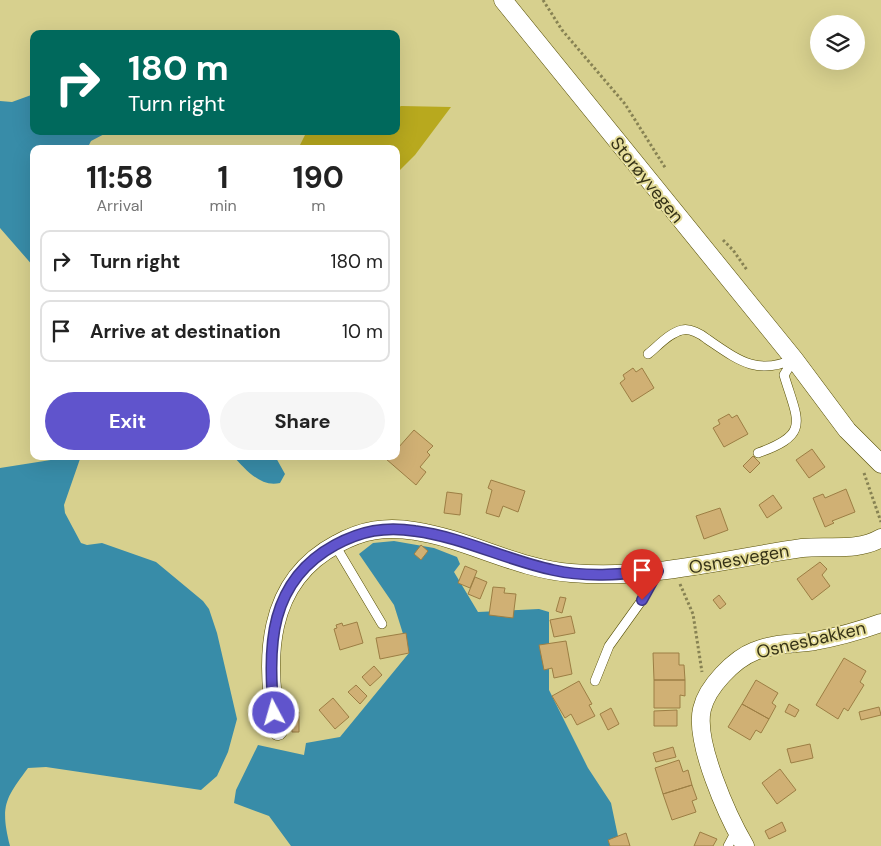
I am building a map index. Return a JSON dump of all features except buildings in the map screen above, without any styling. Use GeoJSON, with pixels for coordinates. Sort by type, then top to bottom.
{"type":"FeatureCollection","features":[{"type":"Feature","properties":{"kind":"street","name":"Storøyvegen"},"geometry":{"type":"LineString","coordinates":[[503,0],[794,358],[847,430],[881,464]]}},
{"type":"Feature","properties":{"kind":"street","name":"Osnesvegen"},"geometry":{"type":"LineString","coordinates":[[278,731],[271,669],[275,623],[282,601],[299,572],[316,557],[356,534],[373,530],[408,530],[438,536],[553,570],[608,574],[666,570],[803,548],[859,546],[881,538]]}},
{"type":"Feature","properties":{"kind":"street","name":"Osnesbakken"},"geometry":{"type":"LineString","coordinates":[[736,841],[702,734],[702,709],[714,686],[731,666],[754,651],[854,632],[881,623]]}},
{"type":"Feature","properties":{"kind":"lane"},"geometry":{"type":"LineString","coordinates":[[648,354],[670,335],[684,330],[699,333],[750,364],[778,366],[794,358]]}},
{"type":"Feature","properties":{"kind":"lane"},"geometry":{"type":"LineString","coordinates":[[758,453],[782,444],[794,434],[798,422],[784,375],[794,358]]}},
{"type":"Feature","properties":{"kind":"lane"},"geometry":{"type":"LineString","coordinates":[[335,545],[382,624]]}},
{"type":"Feature","properties":{"kind":"lane"},"geometry":{"type":"LineString","coordinates":[[595,681],[609,646],[666,570]]}},
{"type":"Feature","properties":{"kind":"path"},"geometry":{"type":"LineString","coordinates":[[543,0],[562,30],[624,104],[669,175]]}},
{"type":"Feature","properties":{"kind":"path"},"geometry":{"type":"LineString","coordinates":[[717,236],[733,250],[751,276]]}},
{"type":"Feature","properties":{"kind":"path"},"geometry":{"type":"LineString","coordinates":[[862,467],[881,522]]}},
{"type":"Feature","properties":{"kind":"path"},"geometry":{"type":"LineString","coordinates":[[666,570],[693,614],[702,673],[714,686]]}},
{"type":"Feature","properties":{"kind":"shaded area"},"geometry":{"type":"Polygon","coordinates":[[[400,107],[451,107],[415,155],[400,170],[400,145],[300,145],[305,135],[400,135],[400,107]]]}},
{"type":"Feature","properties":{"kind":"water"},"geometry":{"type":"Polygon","coordinates":[[[30,95],[30,135],[102,135],[91,141],[89,145],[30,145],[30,262],[0,228],[0,101],[12,102],[30,95]]]}},
{"type":"Feature","properties":{"kind":"water"},"geometry":{"type":"Polygon","coordinates":[[[51,460],[80,460],[64,505],[65,513],[81,543],[87,545],[102,543],[156,562],[203,601],[209,609],[217,633],[237,719],[228,752],[217,776],[201,790],[46,767],[28,768],[14,788],[5,812],[10,846],[0,846],[0,468],[51,460]]]}},
{"type":"Feature","properties":{"kind":"water"},"geometry":{"type":"Polygon","coordinates":[[[237,460],[277,460],[285,474],[280,483],[266,483],[254,476],[237,460]]]}},
{"type":"Feature","properties":{"kind":"water"},"geometry":{"type":"Polygon","coordinates":[[[394,541],[434,548],[457,557],[460,564],[454,572],[478,612],[539,609],[549,612],[549,690],[588,768],[611,803],[620,846],[291,846],[269,816],[234,803],[236,790],[258,745],[304,755],[306,743],[340,737],[409,653],[394,605],[359,554],[373,543],[394,541]]]}},
{"type":"Feature","properties":{"kind":"route"},"geometry":{"type":"LineString","coordinates":[[274,713],[271,669],[272,644],[275,623],[282,601],[289,586],[309,562],[322,552],[356,534],[373,530],[415,531],[438,536],[510,559],[571,573],[608,574],[658,571],[642,600]]}}]}
